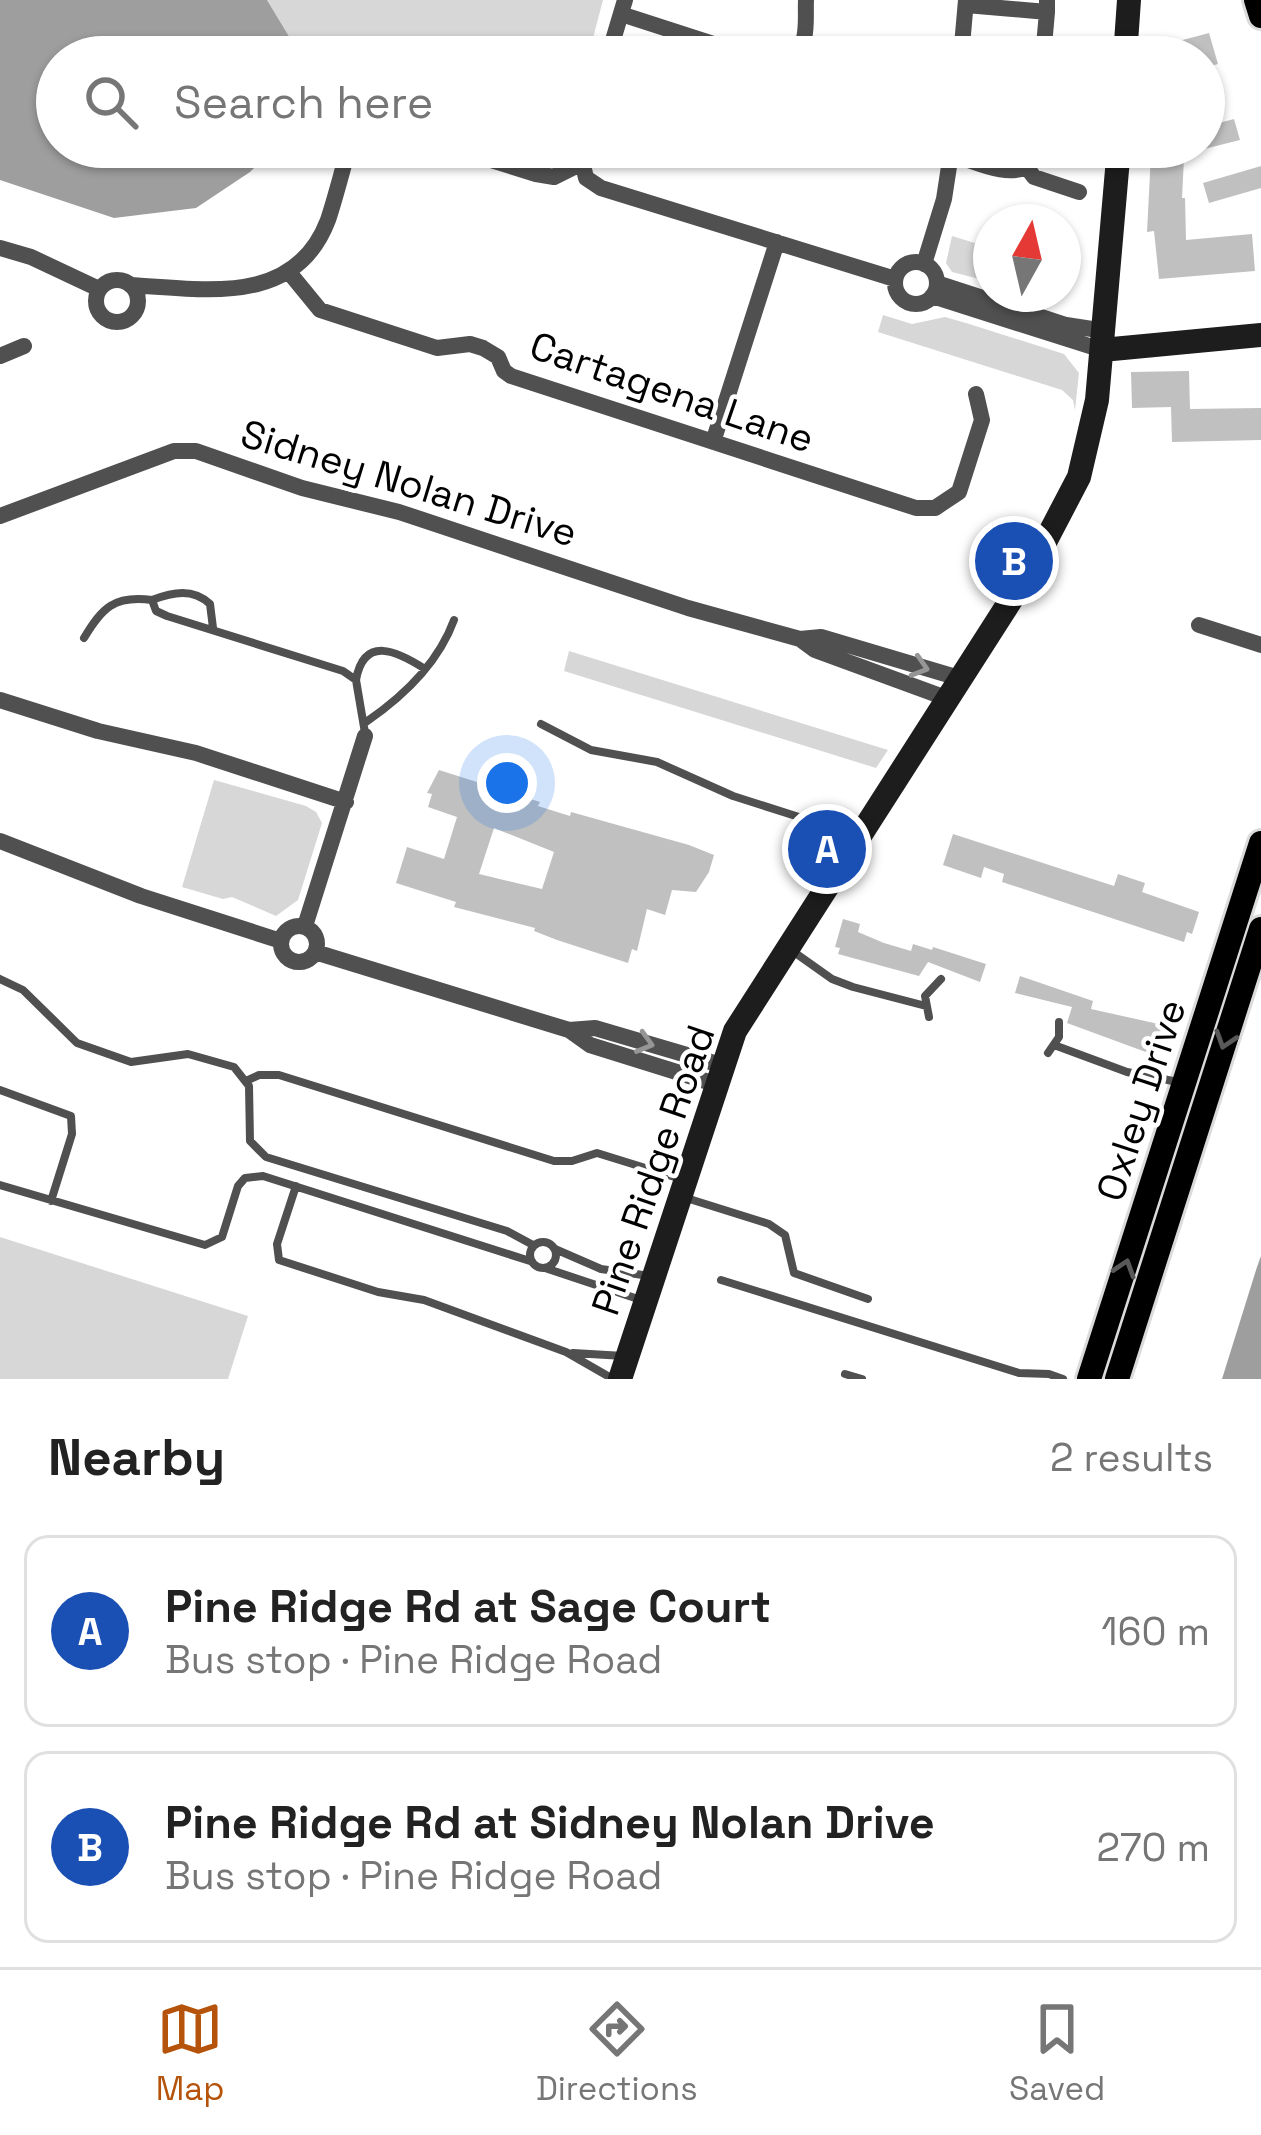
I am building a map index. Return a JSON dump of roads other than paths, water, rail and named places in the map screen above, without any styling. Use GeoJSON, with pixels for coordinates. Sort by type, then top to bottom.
{"type":"FeatureCollection","features":[{"type":"Feature","properties":{"kind":"main road"},"geometry":{"type":"LineString","coordinates":[[1256,0],[1261,16]]}},
{"type":"Feature","properties":{"kind":"main road","name":"Oxley Drive"},"geometry":{"type":"LineString","coordinates":[[1089,1379],[1261,843]]}},
{"type":"Feature","properties":{"kind":"main road","name":"Oxley Drive"},"geometry":{"type":"LineString","coordinates":[[1117,1379],[1261,929]]}},
{"type":"Feature","properties":{"kind":"street"},"geometry":{"type":"LineString","coordinates":[[805,36],[806,0]]}},
{"type":"Feature","properties":{"kind":"street"},"geometry":{"type":"LineString","coordinates":[[1127,36],[1130,0]]}},
{"type":"Feature","properties":{"kind":"street"},"geometry":{"type":"LineString","coordinates":[[963,36],[966,2],[1047,6],[1045,36]]}},
{"type":"Feature","properties":{"kind":"street"},"geometry":{"type":"LineString","coordinates":[[614,36],[623,7],[699,36]]}},
{"type":"Feature","properties":{"kind":"street"},"geometry":{"type":"LineString","coordinates":[[99,290],[117,280],[134,292],[256,287],[288,272],[300,264],[326,224],[343,168]]}},
{"type":"Feature","properties":{"kind":"street"},"geometry":{"type":"LineString","coordinates":[[514,168],[554,177],[565,168]]}},
{"type":"Feature","properties":{"kind":"street"},"geometry":{"type":"LineString","coordinates":[[583,168],[586,178],[601,188],[896,279]]}},
{"type":"Feature","properties":{"kind":"street"},"geometry":{"type":"LineString","coordinates":[[924,265],[949,168]]}},
{"type":"Feature","properties":{"kind":"street"},"geometry":{"type":"LineString","coordinates":[[1004,168],[1028,169],[1034,177],[1079,192]]}},
{"type":"Feature","properties":{"kind":"street","name":"Pine Ridge Road"},"geometry":{"type":"LineString","coordinates":[[620,1372],[735,1030],[1042,550],[1079,477],[1097,400],[1117,168]]}},
{"type":"Feature","properties":{"kind":"street"},"geometry":{"type":"LineString","coordinates":[[713,442],[777,242]]}},
{"type":"Feature","properties":{"kind":"street"},"geometry":{"type":"LineString","coordinates":[[0,248],[31,257],[99,290]]}},
{"type":"Feature","properties":{"kind":"street"},"geometry":{"type":"LineString","coordinates":[[906,265],[924,265],[933,272],[934,290],[920,304],[907,302],[897,293],[896,279],[906,265]]}},
{"type":"Feature","properties":{"kind":"street","name":"Cartagena Lane"},"geometry":{"type":"LineString","coordinates":[[288,272],[320,310],[436,348],[470,344],[483,348],[498,357],[512,376],[916,508],[935,508],[959,492],[982,421],[976,394]]}},
{"type":"Feature","properties":{"kind":"street"},"geometry":{"type":"LineString","coordinates":[[99,290],[98,310],[115,322],[134,314],[134,292]]}},
{"type":"Feature","properties":{"kind":"street"},"geometry":{"type":"LineString","coordinates":[[934,290],[1066,325],[1104,340],[1261,335]]}},
{"type":"Feature","properties":{"kind":"street"},"geometry":{"type":"LineString","coordinates":[[1104,340],[1261,323]]}},
{"type":"Feature","properties":{"kind":"street"},"geometry":{"type":"LineString","coordinates":[[0,356],[24,346]]}},
{"type":"Feature","properties":{"kind":"street","name":"Sidney Nolan Drive"},"geometry":{"type":"LineString","coordinates":[[0,516],[174,451],[196,451],[688,608],[800,639],[820,637],[953,688]]}},
{"type":"Feature","properties":{"kind":"street"},"geometry":{"type":"LineString","coordinates":[[1199,625],[1261,645]]}},
{"type":"Feature","properties":{"kind":"street"},"geometry":{"type":"LineString","coordinates":[[0,700],[98,731],[196,753],[346,802]]}},
{"type":"Feature","properties":{"kind":"street"},"geometry":{"type":"LineString","coordinates":[[305,926],[365,729]]}},
{"type":"Feature","properties":{"kind":"street"},"geometry":{"type":"LineString","coordinates":[[0,841],[142,896],[280,941]]}},
{"type":"Feature","properties":{"kind":"street"},"geometry":{"type":"LineString","coordinates":[[305,926],[317,940],[316,952],[308,960],[291,960],[280,941],[289,928],[305,926]]}},
{"type":"Feature","properties":{"kind":"street"},"geometry":{"type":"LineString","coordinates":[[316,952],[569,1030],[595,1028],[718,1075]]}},
{"type":"Feature","properties":{"kind":"lane"},"geometry":{"type":"LineString","coordinates":[[84,638],[101,610],[120,601],[152,600],[169,593],[201,595],[210,604],[214,628]]}},
{"type":"Feature","properties":{"kind":"lane"},"geometry":{"type":"LineString","coordinates":[[152,600],[156,611],[166,616],[314,660],[356,680]]}},
{"type":"Feature","properties":{"kind":"lane"},"geometry":{"type":"LineString","coordinates":[[365,729],[444,647],[454,620]]}},
{"type":"Feature","properties":{"kind":"lane"},"geometry":{"type":"LineString","coordinates":[[365,729],[356,680],[367,653],[406,657],[425,669]]}},
{"type":"Feature","properties":{"kind":"lane"},"geometry":{"type":"LineString","coordinates":[[541,724],[591,750],[658,762],[733,796],[799,817],[851,849]]}},
{"type":"Feature","properties":{"kind":"lane"},"geometry":{"type":"LineString","coordinates":[[788,948],[832,979],[928,1011],[925,996],[941,980]]}},
{"type":"Feature","properties":{"kind":"lane"},"geometry":{"type":"LineString","coordinates":[[0,979],[23,990],[77,1043],[131,1062],[188,1054],[234,1067],[251,1096],[250,1142],[266,1157],[507,1232],[533,1245]]}},
{"type":"Feature","properties":{"kind":"lane"},"geometry":{"type":"LineString","coordinates":[[1059,1022],[1059,1037],[1051,1049],[1184,1083]]}},
{"type":"Feature","properties":{"kind":"lane"},"geometry":{"type":"LineString","coordinates":[[246,1081],[280,1075],[554,1161],[597,1153],[769,1224],[784,1235],[794,1273],[868,1299]]}},
{"type":"Feature","properties":{"kind":"lane"},"geometry":{"type":"LineString","coordinates":[[0,1090],[70,1116],[72,1134],[51,1201]]}},
{"type":"Feature","properties":{"kind":"lane"},"geometry":{"type":"LineString","coordinates":[[0,1185],[206,1245],[222,1237],[238,1186],[254,1175],[545,1268],[649,1289]]}},
{"type":"Feature","properties":{"kind":"lane"},"geometry":{"type":"LineString","coordinates":[[296,1186],[277,1244],[279,1260],[378,1292],[424,1300],[620,1372]]}},
{"type":"Feature","properties":{"kind":"lane"},"geometry":{"type":"LineString","coordinates":[[533,1245],[542,1241],[649,1289]]}},
{"type":"Feature","properties":{"kind":"lane"},"geometry":{"type":"LineString","coordinates":[[530,1261],[533,1245]]}},
{"type":"Feature","properties":{"kind":"lane"},"geometry":{"type":"LineString","coordinates":[[545,1268],[554,1262],[554,1249]]}},
{"type":"Feature","properties":{"kind":"lane"},"geometry":{"type":"LineString","coordinates":[[721,1280],[1018,1373],[1063,1379]]}},
{"type":"Feature","properties":{"kind":"lane"},"geometry":{"type":"LineString","coordinates":[[566,1352],[620,1372]]}},
{"type":"Feature","properties":{"kind":"lane"},"geometry":{"type":"LineString","coordinates":[[844,1374],[862,1379]]}},
{"type":"Feature","properties":{"kind":"place","name":"Pine Ridge Rd at Sidney Nolan Drive"},"geometry":{"type":"Point","coordinates":[1014,561]}},
{"type":"Feature","properties":{"kind":"place","name":"Pine Ridge Rd at Sage Court"},"geometry":{"type":"Point","coordinates":[827,849]}}]}
